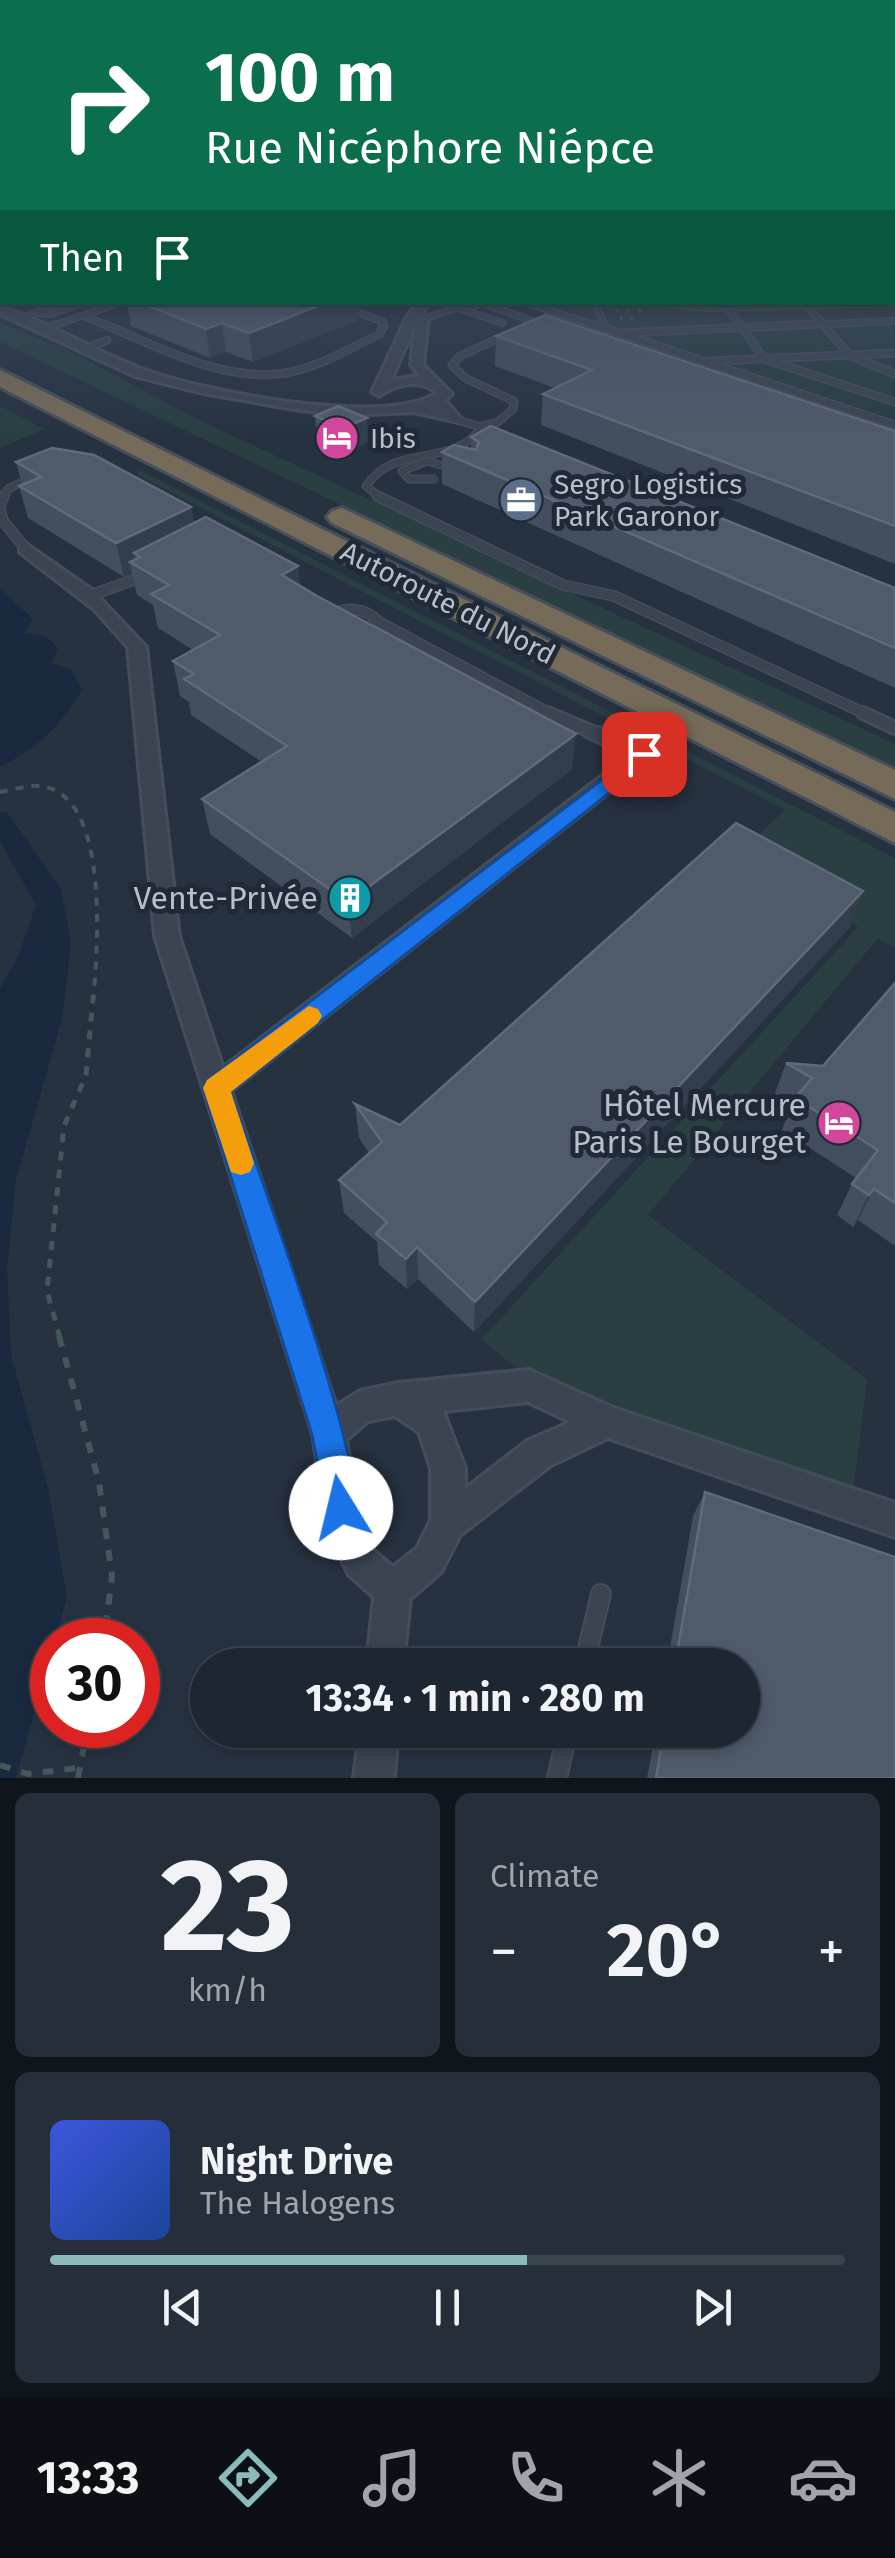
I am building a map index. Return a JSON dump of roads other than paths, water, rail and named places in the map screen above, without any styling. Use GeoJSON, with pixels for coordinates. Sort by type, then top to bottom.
{"type":"FeatureCollection","features":[{"type":"Feature","properties":{"kind":"highway","name":"Autoroute du Nord"},"geometry":{"type":"LineString","coordinates":[[7,328],[895,786]]}},
{"type":"Feature","properties":{"kind":"highway","name":"Autoroute du Nord"},"geometry":{"type":"LineString","coordinates":[[0,377],[895,829]]}},
{"type":"Feature","properties":{"kind":"street"},"geometry":{"type":"LineString","coordinates":[[0,310],[7,328],[38,332],[192,388],[250,400],[382,412],[439,402]]}},
{"type":"Feature","properties":{"kind":"street"},"geometry":{"type":"LineString","coordinates":[[421,312],[417,365],[432,383],[444,390],[439,402]]}},
{"type":"Feature","properties":{"kind":"street"},"geometry":{"type":"LineString","coordinates":[[380,392],[412,319],[421,312]]}},
{"type":"Feature","properties":{"kind":"street"},"geometry":{"type":"LineString","coordinates":[[343,409],[404,380],[432,383]]}},
{"type":"Feature","properties":{"kind":"street"},"geometry":{"type":"LineString","coordinates":[[380,392],[386,403],[454,419]]}},
{"type":"Feature","properties":{"kind":"street"},"geometry":{"type":"LineString","coordinates":[[439,402],[454,419]]}},
{"type":"Feature","properties":{"kind":"street"},"geometry":{"type":"LineString","coordinates":[[26,549],[90,595],[119,621],[137,648],[167,936],[329,1434],[341,1508],[361,1563],[393,1590]]}},
{"type":"Feature","properties":{"kind":"street"},"geometry":{"type":"LineString","coordinates":[[216,1088],[644,754],[592,732]]}},
{"type":"Feature","properties":{"kind":"street"},"geometry":{"type":"LineString","coordinates":[[329,1434],[360,1408],[398,1399],[529,1386],[606,1422],[895,1520]]}},
{"type":"Feature","properties":{"kind":"street"},"geometry":{"type":"LineString","coordinates":[[387,1648],[393,1590],[430,1560],[448,1522],[448,1468],[431,1421],[398,1399]]}},
{"type":"Feature","properties":{"kind":"street"},"geometry":{"type":"LineString","coordinates":[[448,1522],[539,1453],[606,1422]]}},
{"type":"Feature","properties":{"kind":"street"},"geometry":{"type":"LineString","coordinates":[[374,1778],[377,1748]]}},
{"type":"Feature","properties":{"kind":"lane"},"geometry":{"type":"LineString","coordinates":[[7,328],[53,305]]}},
{"type":"Feature","properties":{"kind":"lane"},"geometry":{"type":"LineString","coordinates":[[38,313],[51,314],[76,305]]}},
{"type":"Feature","properties":{"kind":"lane"},"geometry":{"type":"LineString","coordinates":[[38,332],[114,305]]}},
{"type":"Feature","properties":{"kind":"lane"},"geometry":{"type":"LineString","coordinates":[[84,316],[186,356],[231,368],[280,374],[380,334],[384,328],[383,322],[374,317],[340,305]]}},
{"type":"Feature","properties":{"kind":"lane"},"geometry":{"type":"LineString","coordinates":[[449,305],[503,323]]}},
{"type":"Feature","properties":{"kind":"lane"},"geometry":{"type":"LineString","coordinates":[[421,312],[473,305]]}},
{"type":"Feature","properties":{"kind":"lane"},"geometry":{"type":"LineString","coordinates":[[483,426],[498,422],[513,409],[514,401],[465,379],[452,365],[460,356],[519,330],[548,327],[491,305]]}},
{"type":"Feature","properties":{"kind":"lane"},"geometry":{"type":"LineString","coordinates":[[533,305],[894,422]]}},
{"type":"Feature","properties":{"kind":"lane"},"geometry":{"type":"LineString","coordinates":[[596,305],[606,330]]}},
{"type":"Feature","properties":{"kind":"lane"},"geometry":{"type":"LineString","coordinates":[[692,305],[808,305],[849,354],[895,374]]}},
{"type":"Feature","properties":{"kind":"lane"},"geometry":{"type":"LineString","coordinates":[[741,308],[746,305]]}},
{"type":"Feature","properties":{"kind":"lane"},"geometry":{"type":"LineString","coordinates":[[728,308],[764,358],[895,402]]}},
{"type":"Feature","properties":{"kind":"lane"},"geometry":{"type":"LineString","coordinates":[[617,333],[895,318]]}},
{"type":"Feature","properties":{"kind":"lane"},"geometry":{"type":"LineString","coordinates":[[84,350],[107,340]]}},
{"type":"Feature","properties":{"kind":"lane"},"geometry":{"type":"LineString","coordinates":[[701,361],[895,353]]}},
{"type":"Feature","properties":{"kind":"lane"},"geometry":{"type":"LineString","coordinates":[[454,419],[492,432]]}},
{"type":"Feature","properties":{"kind":"lane"},"geometry":{"type":"LineString","coordinates":[[483,426],[476,441],[458,451],[407,456],[374,470],[366,486],[378,497],[563,584],[614,596],[895,728]]}},
{"type":"Feature","properties":{"kind":"lane"},"geometry":{"type":"LineString","coordinates":[[468,462],[436,479],[408,479],[402,470],[424,461],[472,476]]}},
{"type":"Feature","properties":{"kind":"lane"},"geometry":{"type":"LineString","coordinates":[[26,549],[3,521],[0,506],[8,489],[46,472]]}},
{"type":"Feature","properties":{"kind":"lane"},"geometry":{"type":"LineString","coordinates":[[90,595],[134,582],[167,566]]}},
{"type":"Feature","properties":{"kind":"lane"},"geometry":{"type":"LineString","coordinates":[[324,623],[327,616],[344,608],[368,611],[378,622],[576,728],[592,732]]}},
{"type":"Feature","properties":{"kind":"lane"},"geometry":{"type":"LineString","coordinates":[[588,1648],[601,1594]]}},
{"type":"Feature","properties":{"kind":"lane"},"geometry":{"type":"LineString","coordinates":[[556,1778],[564,1748]]}},
{"type":"Feature","properties":{"kind":"water"},"geometry":{"type":"Polygon","coordinates":[[[0,589],[33,619],[24,633],[52,642],[58,651],[51,663],[71,669],[82,690],[47,735],[0,767],[0,589]]]}},
{"type":"Feature","properties":{"kind":"water"},"geometry":{"type":"Polygon","coordinates":[[[6,811],[61,889],[71,943],[62,1019],[16,1180],[7,1270],[11,1355],[48,1488],[67,1597],[61,1618],[30,1618],[30,1728],[16,1778],[0,1778],[0,988],[18,957],[36,905],[0,841],[0,813],[6,811]]]}},
{"type":"Feature","properties":{"kind":"place","name":"Ibis"},"geometry":{"type":"Point","coordinates":[337,438]}},
{"type":"Feature","properties":{"kind":"place","name":"Segro Logistics Park Garonor"},"geometry":{"type":"Point","coordinates":[521,500]}},
{"type":"Feature","properties":{"kind":"place","name":"Vente-Privée"},"geometry":{"type":"Point","coordinates":[350,898]}},
{"type":"Feature","properties":{"kind":"place","name":"Hôtel Mercure Paris Le Bourget"},"geometry":{"type":"Point","coordinates":[839,1123]}}]}
